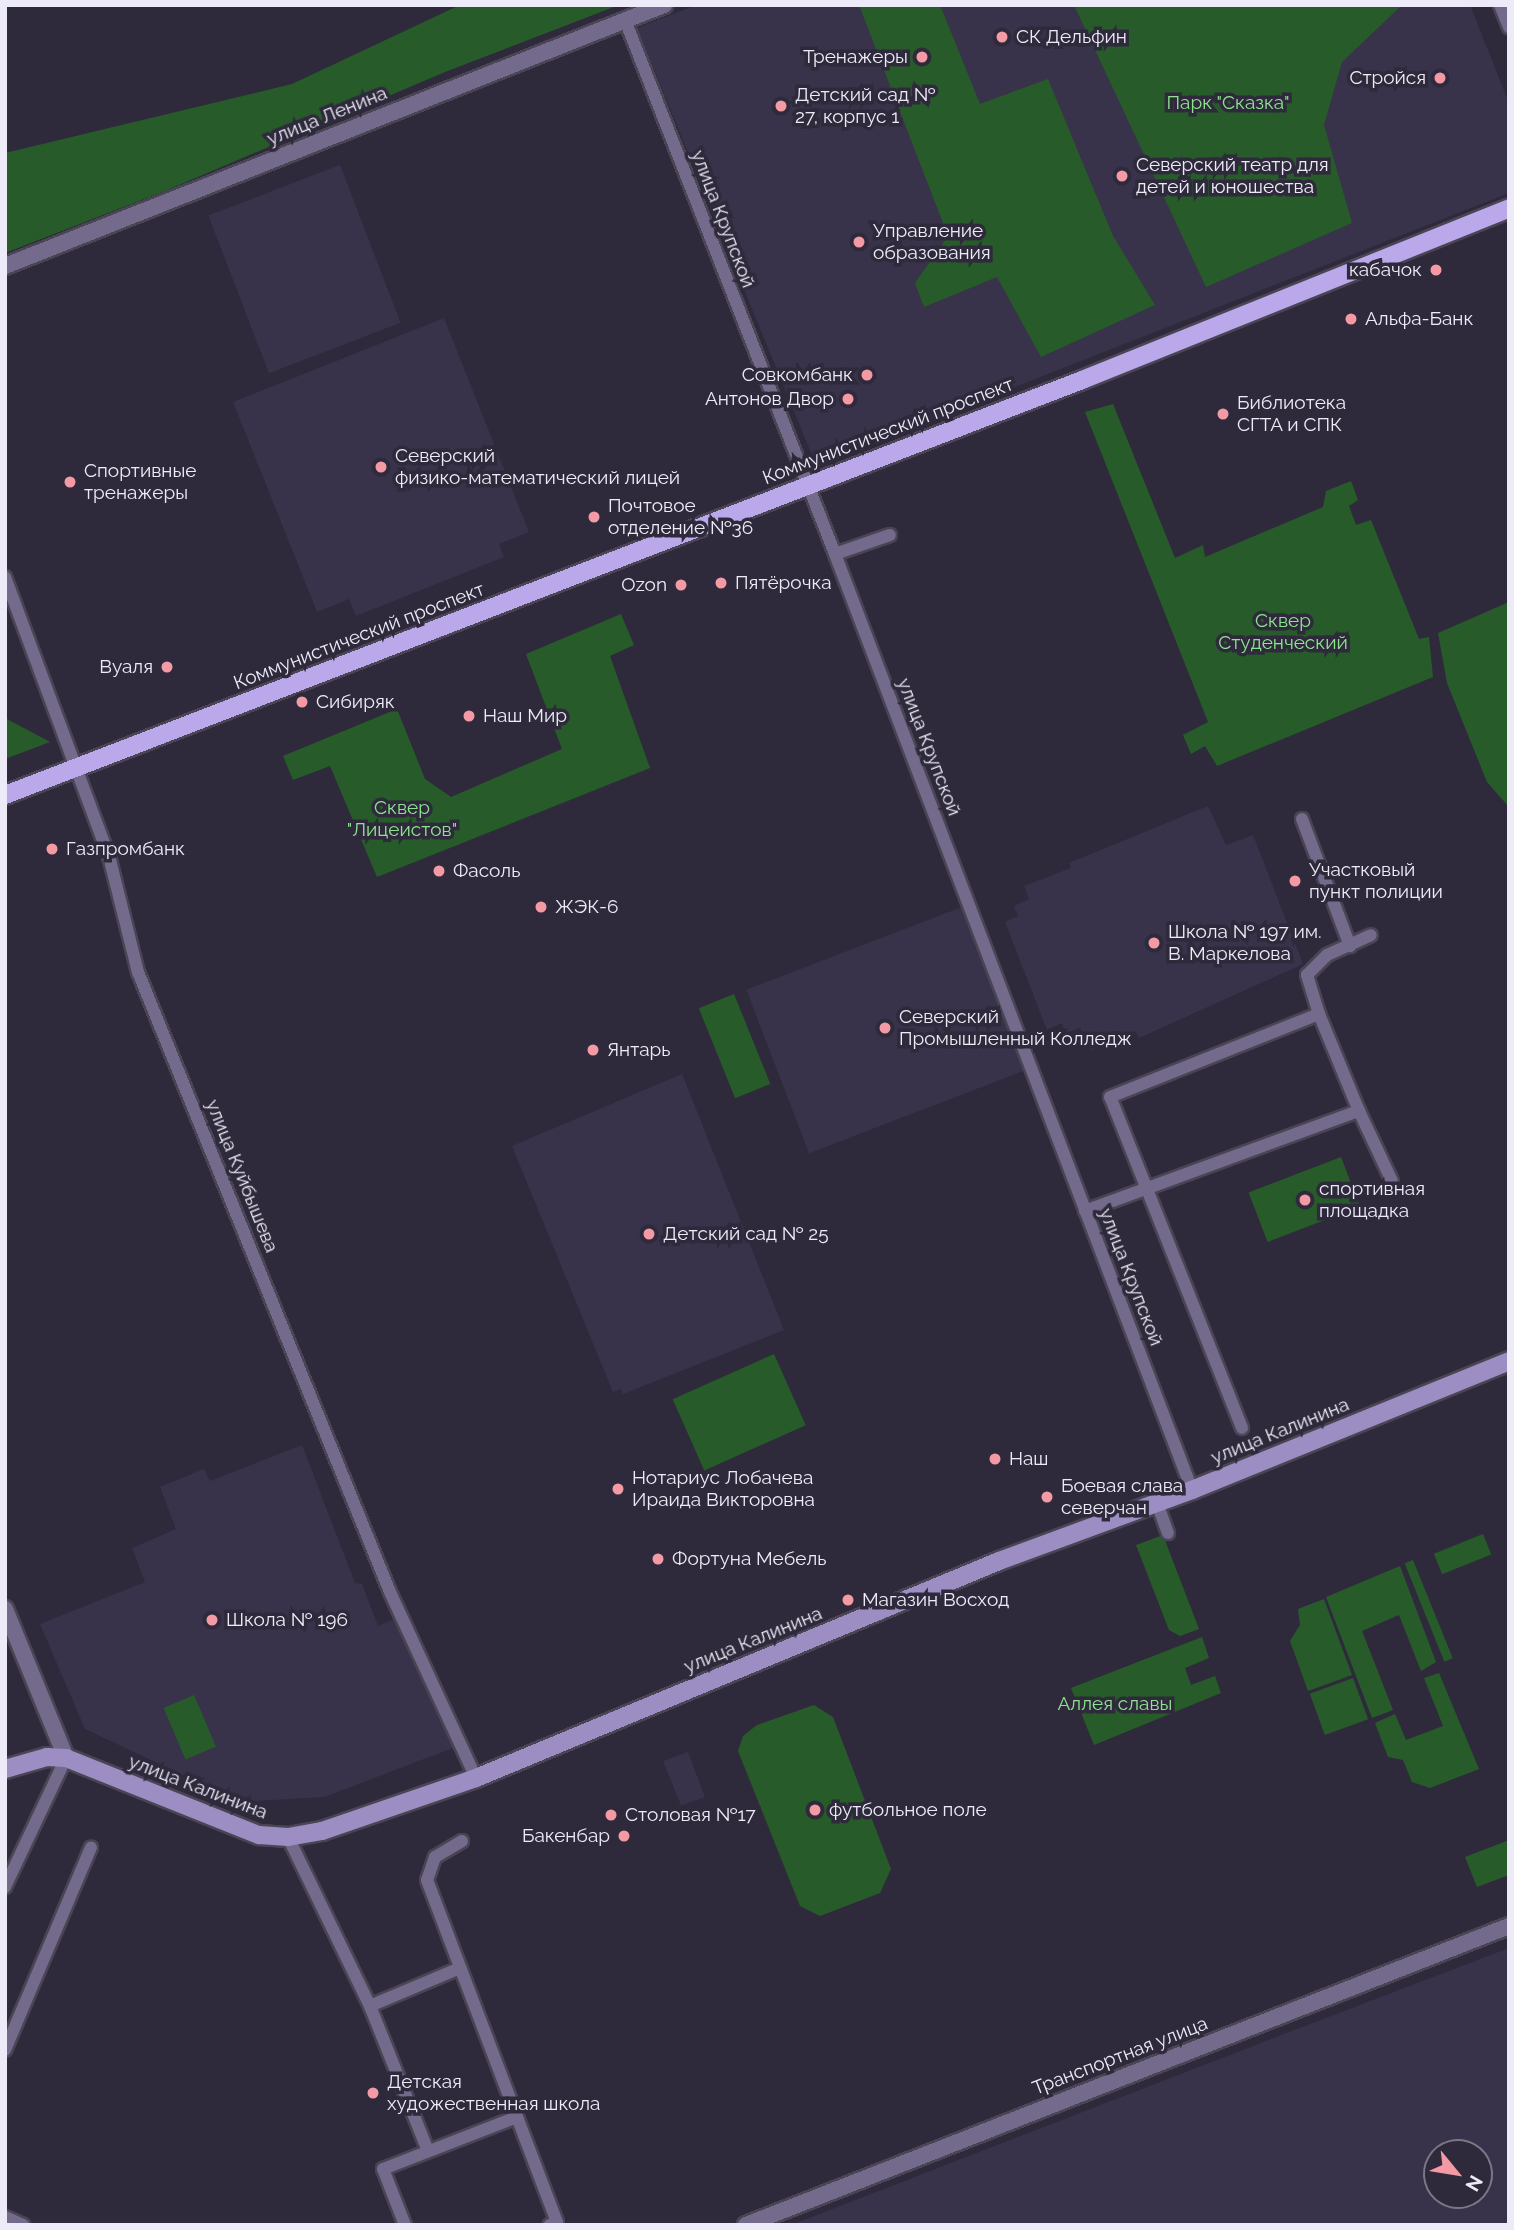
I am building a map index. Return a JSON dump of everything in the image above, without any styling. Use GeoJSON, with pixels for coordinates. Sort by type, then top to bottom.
{"type":"FeatureCollection","features":[{"type":"Feature","properties":{"kind":"main road","name":"Коммунистический проспект"},"geometry":{"type":"LineString","coordinates":[[5,795],[806,484],[1082,380],[1509,208]]}},
{"type":"Feature","properties":{"kind":"main road","name":"улица Калинина"},"geometry":{"type":"LineString","coordinates":[[5,1769],[37,1759],[65,1758],[259,1835],[288,1837],[322,1831],[476,1778],[999,1562],[1192,1490],[1509,1361]]}},
{"type":"Feature","properties":{"kind":"street","name":"улица Ленина"},"geometry":{"type":"LineString","coordinates":[[5,266],[664,5]]}},
{"type":"Feature","properties":{"kind":"street"},"geometry":{"type":"LineString","coordinates":[[1500,5],[1509,27]]}},
{"type":"Feature","properties":{"kind":"street","name":"улица Крупской"},"geometry":{"type":"LineString","coordinates":[[625,20],[835,554],[1192,1490]]}},
{"type":"Feature","properties":{"kind":"street"},"geometry":{"type":"LineString","coordinates":[[835,554],[890,535]]}},
{"type":"Feature","properties":{"kind":"street","name":"улица Куйбышева"},"geometry":{"type":"LineString","coordinates":[[5,577],[78,766],[109,856],[138,972],[390,1592],[476,1778]]}},
{"type":"Feature","properties":{"kind":"street"},"geometry":{"type":"LineString","coordinates":[[1302,819],[1350,946]]}},
{"type":"Feature","properties":{"kind":"street"},"geometry":{"type":"LineString","coordinates":[[1371,935],[1317,962],[1307,975],[1319,1014],[1359,1111],[1392,1181]]}},
{"type":"Feature","properties":{"kind":"street"},"geometry":{"type":"LineString","coordinates":[[1242,1428],[1110,1097],[1319,1014]]}},
{"type":"Feature","properties":{"kind":"street"},"geometry":{"type":"LineString","coordinates":[[1085,1212],[1144,1187],[1166,1185],[1359,1111]]}},
{"type":"Feature","properties":{"kind":"street"},"geometry":{"type":"LineString","coordinates":[[1157,1503],[1168,1533]]}},
{"type":"Feature","properties":{"kind":"street"},"geometry":{"type":"LineString","coordinates":[[5,1609],[65,1758],[5,1887]]}},
{"type":"Feature","properties":{"kind":"street"},"geometry":{"type":"LineString","coordinates":[[288,1837],[370,2006],[428,2151]]}},
{"type":"Feature","properties":{"kind":"street"},"geometry":{"type":"LineString","coordinates":[[462,1842],[435,1857],[427,1880],[557,2222],[550,2225]]}},
{"type":"Feature","properties":{"kind":"street"},"geometry":{"type":"LineString","coordinates":[[5,2050],[91,1847]]}},
{"type":"Feature","properties":{"kind":"street","name":"Транспортная улица"},"geometry":{"type":"LineString","coordinates":[[746,2225],[1509,1926]]}},
{"type":"Feature","properties":{"kind":"street"},"geometry":{"type":"LineString","coordinates":[[370,2006],[460,1968]]}},
{"type":"Feature","properties":{"kind":"street"},"geometry":{"type":"LineString","coordinates":[[405,2225],[383,2169],[517,2117]]}},
{"type":"Feature","properties":{"kind":"street"},"geometry":{"type":"LineString","coordinates":[[5,2217],[23,2225]]}},
{"type":"Feature","properties":{"kind":"shaded area"},"geometry":{"type":"Polygon","coordinates":[[[696,5],[1470,5],[1509,103],[1509,193],[816,465],[637,28],[696,5]]]}},
{"type":"Feature","properties":{"kind":"shaded area"},"geometry":{"type":"Polygon","coordinates":[[[340,165],[401,323],[269,373],[208,216],[340,165]]]}},
{"type":"Feature","properties":{"kind":"shaded area","name":"Северский физико-математический лицей"},"geometry":{"type":"Polygon","coordinates":[[[444,318],[529,532],[499,544],[504,557],[356,616],[349,599],[317,612],[233,402],[444,318]]]}},
{"type":"Feature","properties":{"kind":"shaded area","name":"Школа № 197 им. В. Маркелова"},"geometry":{"type":"Polygon","coordinates":[[[1208,806],[1226,845],[1253,835],[1303,964],[1139,1038],[1136,1033],[1090,1050],[1080,1028],[1065,1033],[1062,1023],[1047,1030],[1005,922],[1018,916],[1014,906],[1029,899],[1024,886],[1071,868],[1069,863],[1208,806]]]}},
{"type":"Feature","properties":{"kind":"shaded area","name":"Северский Промышленный Колледж"},"geometry":{"type":"Polygon","coordinates":[[[962,907],[1025,1070],[809,1153],[746,990],[962,907]]]}},
{"type":"Feature","properties":{"kind":"shaded area","name":"Детский сад № 25"},"geometry":{"type":"Polygon","coordinates":[[[682,1074],[784,1330],[623,1394],[621,1389],[613,1392],[512,1146],[682,1074]]]}},
{"type":"Feature","properties":{"kind":"shaded area","name":"Школа № 196"},"geometry":{"type":"Polygon","coordinates":[[[302,1445],[355,1583],[362,1584],[378,1626],[399,1617],[453,1748],[324,1797],[255,1801],[226,1795],[85,1729],[40,1624],[145,1582],[132,1548],[176,1529],[160,1487],[204,1469],[210,1481],[302,1445]]]}},
{"type":"Feature","properties":{"kind":"shaded area"},"geometry":{"type":"Polygon","coordinates":[[[688,1752],[705,1797],[677,1807],[681,1805],[663,1761],[688,1752]]]}},
{"type":"Feature","properties":{"kind":"shaded area"},"geometry":{"type":"Polygon","coordinates":[[[1509,1948],[1509,2225],[791,2225],[1279,2036],[1509,1948]]]}},
{"type":"Feature","properties":{"kind":"green space"},"geometry":{"type":"Polygon","coordinates":[[[460,5],[619,5],[445,72],[165,191],[5,253],[5,153],[292,84],[460,5]]]}},
{"type":"Feature","properties":{"kind":"green space"},"geometry":{"type":"Polygon","coordinates":[[[859,5],[940,5],[980,104],[1048,79],[1113,236],[1155,305],[1041,357],[997,277],[924,307],[915,283],[948,236],[859,5]]]}},
{"type":"Feature","properties":{"kind":"green space","name":"Парк \"Сказка\""},"geometry":{"type":"Polygon","coordinates":[[[1074,5],[1402,5],[1342,62],[1324,125],[1352,223],[1206,287],[1074,5]]]}},
{"type":"Feature","properties":{"kind":"green space","name":"Сквер Студенческий"},"geometry":{"type":"Polygon","coordinates":[[[1113,404],[1175,558],[1203,545],[1205,557],[1323,507],[1326,491],[1351,481],[1358,500],[1349,506],[1356,525],[1371,520],[1419,639],[1429,637],[1433,677],[1217,766],[1205,746],[1191,754],[1183,735],[1208,722],[1085,412],[1113,404]]]}},
{"type":"Feature","properties":{"kind":"green space"},"geometry":{"type":"Polygon","coordinates":[[[1509,602],[1509,807],[1487,782],[1447,683],[1438,633],[1509,602]]]}},
{"type":"Feature","properties":{"kind":"green space","name":"Сквер \"Лицеистов\""},"geometry":{"type":"Polygon","coordinates":[[[621,614],[634,645],[610,656],[650,768],[377,877],[330,766],[293,780],[283,756],[397,709],[425,779],[451,797],[562,749],[526,654],[621,614]]]}},
{"type":"Feature","properties":{"kind":"green space"},"geometry":{"type":"Polygon","coordinates":[[[5,718],[50,742],[5,759],[5,718]]]}},
{"type":"Feature","properties":{"kind":"green space"},"geometry":{"type":"Polygon","coordinates":[[[734,994],[770,1084],[735,1098],[699,1008],[734,994]]]}},
{"type":"Feature","properties":{"kind":"green space","name":"спортивная площадка"},"geometry":{"type":"Polygon","coordinates":[[[1341,1157],[1360,1206],[1268,1242],[1249,1192],[1341,1157]]]}},
{"type":"Feature","properties":{"kind":"green space"},"geometry":{"type":"Polygon","coordinates":[[[774,1354],[806,1425],[704,1470],[673,1399],[774,1354]]]}},
{"type":"Feature","properties":{"kind":"green space"},"geometry":{"type":"Polygon","coordinates":[[[1483,1534],[1491,1554],[1442,1574],[1434,1554],[1483,1534]]]}},
{"type":"Feature","properties":{"kind":"green space"},"geometry":{"type":"Polygon","coordinates":[[[1163,1535],[1199,1629],[1180,1636],[1169,1630],[1136,1545],[1163,1535]]]}},
{"type":"Feature","properties":{"kind":"green space"},"geometry":{"type":"Polygon","coordinates":[[[1413,1560],[1453,1658],[1444,1662],[1405,1563],[1413,1560]]]}},
{"type":"Feature","properties":{"kind":"green space"},"geometry":{"type":"Polygon","coordinates":[[[1400,1566],[1436,1662],[1421,1671],[1399,1615],[1362,1631],[1393,1710],[1372,1718],[1326,1597],[1400,1566]]]}},
{"type":"Feature","properties":{"kind":"green space"},"geometry":{"type":"Polygon","coordinates":[[[1324,1599],[1352,1675],[1308,1691],[1290,1641],[1300,1625],[1298,1609],[1324,1599]]]}},
{"type":"Feature","properties":{"kind":"green space","name":"Аллея славы"},"geometry":{"type":"Polygon","coordinates":[[[1202,1637],[1209,1658],[1185,1668],[1191,1685],[1215,1676],[1221,1693],[1094,1745],[1071,1688],[1202,1637]]]}},
{"type":"Feature","properties":{"kind":"green space"},"geometry":{"type":"Polygon","coordinates":[[[1439,1673],[1479,1769],[1430,1788],[1412,1782],[1403,1760],[1388,1757],[1375,1723],[1395,1714],[1406,1740],[1443,1726],[1424,1678],[1439,1673]]]}},
{"type":"Feature","properties":{"kind":"green space"},"geometry":{"type":"Polygon","coordinates":[[[1353,1678],[1368,1719],[1325,1735],[1310,1694],[1353,1678]]]}},
{"type":"Feature","properties":{"kind":"green space"},"geometry":{"type":"Polygon","coordinates":[[[194,1695],[216,1747],[186,1759],[164,1708],[194,1695]]]}},
{"type":"Feature","properties":{"kind":"green space","name":"футбольное поле"},"geometry":{"type":"Polygon","coordinates":[[[814,1705],[833,1717],[891,1869],[880,1893],[820,1916],[800,1906],[738,1751],[743,1736],[757,1725],[814,1705]]]}},
{"type":"Feature","properties":{"kind":"green space"},"geometry":{"type":"Polygon","coordinates":[[[1509,1840],[1509,1875],[1477,1887],[1465,1857],[1509,1840]]]}},
{"type":"Feature","properties":{"kind":"place","name":"СК Дельфин"},"geometry":{"type":"Point","coordinates":[1002,37]}},
{"type":"Feature","properties":{"kind":"place","name":"Тренажеры"},"geometry":{"type":"Point","coordinates":[922,57]}},
{"type":"Feature","properties":{"kind":"place","name":"Стройся"},"geometry":{"type":"Point","coordinates":[1440,78]}},
{"type":"Feature","properties":{"kind":"place","name":"Детский сад № 27, корпус 1"},"geometry":{"type":"Point","coordinates":[781,106]}},
{"type":"Feature","properties":{"kind":"place","name":"Северский театр для детей и юношества"},"geometry":{"type":"Point","coordinates":[1122,176]}},
{"type":"Feature","properties":{"kind":"place","name":"Управление образования"},"geometry":{"type":"Point","coordinates":[859,242]}},
{"type":"Feature","properties":{"kind":"place","name":"кабачок"},"geometry":{"type":"Point","coordinates":[1436,270]}},
{"type":"Feature","properties":{"kind":"place","name":"Альфа-Банк"},"geometry":{"type":"Point","coordinates":[1351,319]}},
{"type":"Feature","properties":{"kind":"place","name":"Совкомбанк"},"geometry":{"type":"Point","coordinates":[867,375]}},
{"type":"Feature","properties":{"kind":"place","name":"Антонов Двор"},"geometry":{"type":"Point","coordinates":[848,399]}},
{"type":"Feature","properties":{"kind":"place","name":"Библиотека СГТА и СПК"},"geometry":{"type":"Point","coordinates":[1223,414]}},
{"type":"Feature","properties":{"kind":"place","name":"Северский физико-математический лицей"},"geometry":{"type":"Point","coordinates":[381,467]}},
{"type":"Feature","properties":{"kind":"place","name":"Спортивные тренажеры"},"geometry":{"type":"Point","coordinates":[70,482]}},
{"type":"Feature","properties":{"kind":"place","name":"Почтовое отделение №36"},"geometry":{"type":"Point","coordinates":[594,517]}},
{"type":"Feature","properties":{"kind":"place","name":"Пятёрочка"},"geometry":{"type":"Point","coordinates":[721,583]}},
{"type":"Feature","properties":{"kind":"place","name":"Ozon"},"geometry":{"type":"Point","coordinates":[681,585]}},
{"type":"Feature","properties":{"kind":"place","name":"Вуаля"},"geometry":{"type":"Point","coordinates":[167,667]}},
{"type":"Feature","properties":{"kind":"place","name":"Сибиряк"},"geometry":{"type":"Point","coordinates":[302,702]}},
{"type":"Feature","properties":{"kind":"place","name":"Наш Мир"},"geometry":{"type":"Point","coordinates":[469,716]}},
{"type":"Feature","properties":{"kind":"place","name":"Газпромбанк"},"geometry":{"type":"Point","coordinates":[52,849]}},
{"type":"Feature","properties":{"kind":"place","name":"Фасоль"},"geometry":{"type":"Point","coordinates":[439,871]}},
{"type":"Feature","properties":{"kind":"place","name":"Участковый пункт полиции"},"geometry":{"type":"Point","coordinates":[1295,881]}},
{"type":"Feature","properties":{"kind":"place","name":"ЖЭК-6"},"geometry":{"type":"Point","coordinates":[541,907]}},
{"type":"Feature","properties":{"kind":"place","name":"Школа № 197 им. В. Маркелова"},"geometry":{"type":"Point","coordinates":[1154,943]}},
{"type":"Feature","properties":{"kind":"place","name":"Северский Промышленный Колледж"},"geometry":{"type":"Point","coordinates":[885,1028]}},
{"type":"Feature","properties":{"kind":"place","name":"Янтарь"},"geometry":{"type":"Point","coordinates":[593,1050]}},
{"type":"Feature","properties":{"kind":"place","name":"спортивная площадка"},"geometry":{"type":"Point","coordinates":[1305,1200]}},
{"type":"Feature","properties":{"kind":"place","name":"Детский сад № 25"},"geometry":{"type":"Point","coordinates":[649,1234]}},
{"type":"Feature","properties":{"kind":"place","name":"Наш"},"geometry":{"type":"Point","coordinates":[995,1459]}},
{"type":"Feature","properties":{"kind":"place","name":"Нотариус Лобачева Ираида Викторовна"},"geometry":{"type":"Point","coordinates":[618,1489]}},
{"type":"Feature","properties":{"kind":"place","name":"Боевая слава северчан"},"geometry":{"type":"Point","coordinates":[1047,1497]}},
{"type":"Feature","properties":{"kind":"place","name":"Фортуна Мебель"},"geometry":{"type":"Point","coordinates":[658,1559]}},
{"type":"Feature","properties":{"kind":"place","name":"Магазин Восход"},"geometry":{"type":"Point","coordinates":[848,1600]}},
{"type":"Feature","properties":{"kind":"place","name":"Школа № 196"},"geometry":{"type":"Point","coordinates":[212,1620]}},
{"type":"Feature","properties":{"kind":"place","name":"футбольное поле"},"geometry":{"type":"Point","coordinates":[815,1810]}},
{"type":"Feature","properties":{"kind":"place","name":"Столовая №17"},"geometry":{"type":"Point","coordinates":[611,1815]}},
{"type":"Feature","properties":{"kind":"place","name":"Бакенбар"},"geometry":{"type":"Point","coordinates":[624,1836]}},
{"type":"Feature","properties":{"kind":"place","name":"Детская художественная школа"},"geometry":{"type":"Point","coordinates":[373,2093]}}]}
